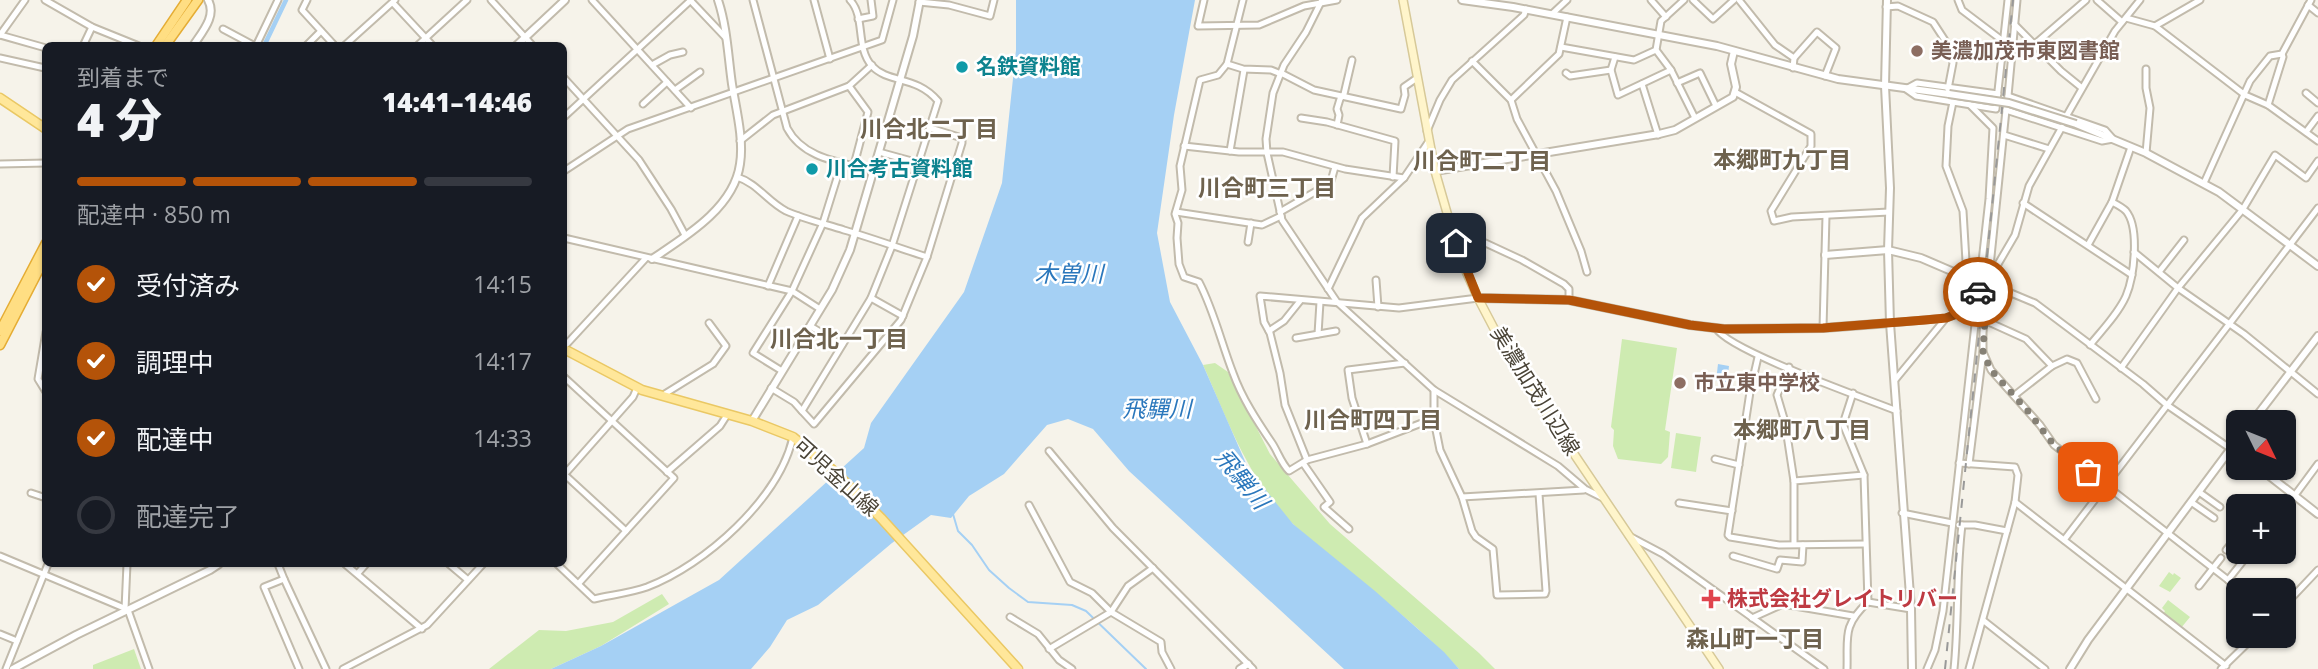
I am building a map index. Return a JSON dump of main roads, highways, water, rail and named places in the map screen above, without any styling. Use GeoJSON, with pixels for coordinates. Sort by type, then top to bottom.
{"type":"FeatureCollection","features":[{"type":"Feature","properties":{"kind":"highway"},"geometry":{"type":"LineString","coordinates":[[159,42],[187,0]]}},
{"type":"Feature","properties":{"kind":"highway"},"geometry":{"type":"LineString","coordinates":[[168,42],[198,0]]}},
{"type":"Feature","properties":{"kind":"highway"},"geometry":{"type":"LineString","coordinates":[[0,331],[42,251]]}},
{"type":"Feature","properties":{"kind":"highway"},"geometry":{"type":"LineString","coordinates":[[0,345],[42,264]]}},
{"type":"Feature","properties":{"kind":"main road","name":"美濃加茂川辺線"},"geometry":{"type":"LineString","coordinates":[[1403,0],[1435,171],[1460,258],[1478,298],[1510,359],[1719,669]]}},
{"type":"Feature","properties":{"kind":"main road"},"geometry":{"type":"LineString","coordinates":[[0,99],[42,124]]}},
{"type":"Feature","properties":{"kind":"main road","name":"可児金山線"},"geometry":{"type":"LineString","coordinates":[[567,349],[637,388],[660,397],[752,421],[793,437],[835,472],[921,561],[1018,669]]}},
{"type":"Feature","properties":{"kind":"water","name":"木曽川"},"geometry":{"type":"Polygon","coordinates":[[[1016,0],[1195,0],[1174,115],[1157,233],[1170,302],[1203,365],[1248,468],[1293,524],[1375,591],[1444,652],[1459,669],[1344,669],[1129,471],[1093,429],[1068,419],[1047,425],[1004,474],[969,496],[951,518],[931,515],[892,543],[818,605],[787,620],[770,647],[751,669],[551,669],[601,646],[719,580],[864,448],[871,423],[964,292],[1002,183],[1016,50],[1016,0]]]}},
{"type":"Feature","properties":{"kind":"water"},"geometry":{"type":"Polygon","coordinates":[[[1718,364],[1729,366],[1727,382],[1716,381],[1718,364]]]}},
{"type":"Feature","properties":{"kind":"waterway"},"geometry":{"type":"LineString","coordinates":[[266,42],[286,0]]}},
{"type":"Feature","properties":{"kind":"waterway"},"geometry":{"type":"LineString","coordinates":[[953,514],[958,531],[972,545],[989,570],[1009,588],[1028,602],[1072,605],[1086,611],[1146,669]]}},
{"type":"Feature","properties":{"kind":"railway"},"geometry":{"type":"LineString","coordinates":[[1945,669],[2013,0]]}},
{"type":"Feature","properties":{"kind":"place","name":"美濃加茂市東図書館"},"geometry":{"type":"Point","coordinates":[1917,51]}},
{"type":"Feature","properties":{"kind":"place","name":"名鉄資料館"},"geometry":{"type":"Point","coordinates":[962,67]}},
{"type":"Feature","properties":{"kind":"place","name":"川合考古資料館"},"geometry":{"type":"Point","coordinates":[812,169]}},
{"type":"Feature","properties":{"kind":"place","name":"市立東中学校"},"geometry":{"type":"Point","coordinates":[1680,383]}},
{"type":"Feature","properties":{"kind":"place","name":"株式会社グレイトリバー"},"geometry":{"type":"Point","coordinates":[1711,599]}},
{"type":"Feature","properties":{"kind":"district","name":"川合北二丁目"},"geometry":{"type":"Point","coordinates":[929,129]}},
{"type":"Feature","properties":{"kind":"district","name":"本郷町九丁目"},"geometry":{"type":"Point","coordinates":[1782,160]}},
{"type":"Feature","properties":{"kind":"district","name":"川合町二丁目"},"geometry":{"type":"Point","coordinates":[1482,161]}},
{"type":"Feature","properties":{"kind":"district","name":"川合町三丁目"},"geometry":{"type":"Point","coordinates":[1267,188]}},
{"type":"Feature","properties":{"kind":"district","name":"川合北一丁目"},"geometry":{"type":"Point","coordinates":[839,339]}},
{"type":"Feature","properties":{"kind":"district","name":"川合町四丁目"},"geometry":{"type":"Point","coordinates":[1373,420]}},
{"type":"Feature","properties":{"kind":"district","name":"本郷町八丁目"},"geometry":{"type":"Point","coordinates":[1802,430]}},
{"type":"Feature","properties":{"kind":"district","name":"森山町一丁目"},"geometry":{"type":"Point","coordinates":[1755,639]}},
{"type":"Feature","properties":{"kind":"water label","name":"飛驒川"},"geometry":{"type":"Point","coordinates":[1157,409]}},
{"type":"Feature","properties":{"kind":"water label","name":"飛騨川"},"geometry":{"type":"Point","coordinates":[1242,479]}}]}
